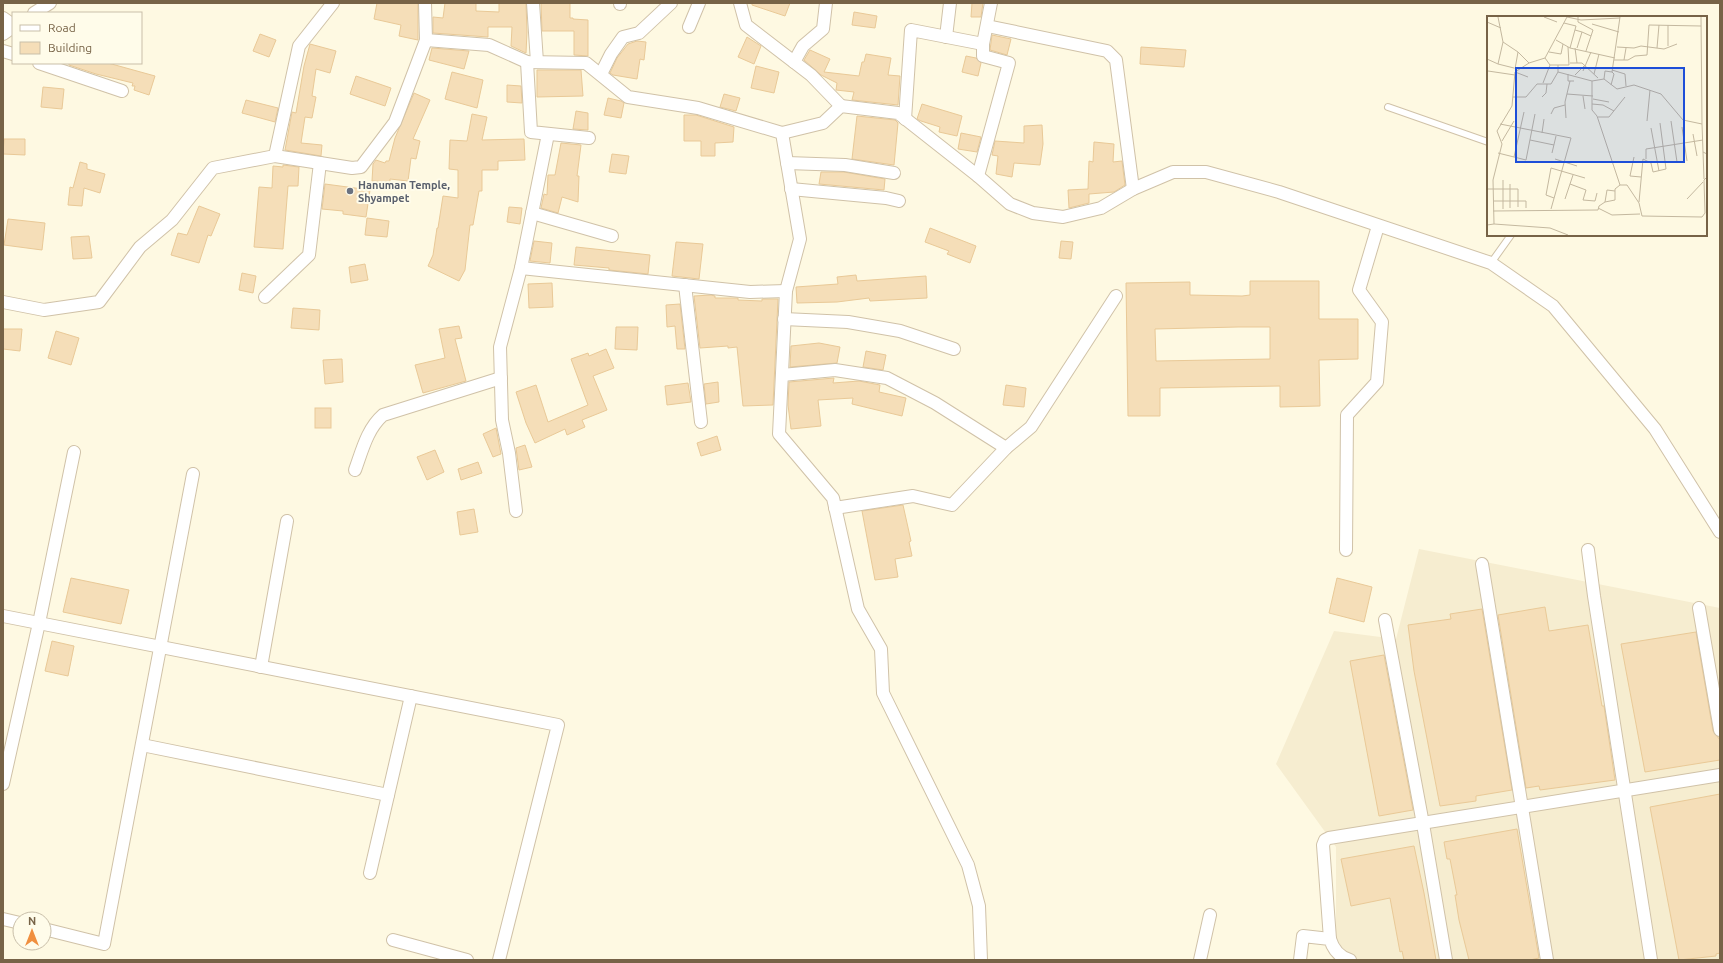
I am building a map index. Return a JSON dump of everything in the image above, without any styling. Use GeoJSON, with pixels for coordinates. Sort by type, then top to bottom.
{"type":"FeatureCollection","features":[{"type":"Feature","properties":{"kind":"street"},"geometry":{"type":"LineString","coordinates":[[36,12],[50,3]]}},
{"type":"Feature","properties":{"kind":"street"},"geometry":{"type":"LineString","coordinates":[[275,156],[299,46],[333,3]]}},
{"type":"Feature","properties":{"kind":"street"},"geometry":{"type":"LineString","coordinates":[[3,302],[44,310],[99,302],[140,247],[172,220],[213,168],[275,156],[352,168],[362,167],[368,161],[395,122],[426,40],[425,3]]}},
{"type":"Feature","properties":{"kind":"street"},"geometry":{"type":"LineString","coordinates":[[533,3],[531,132],[588,138]]}},
{"type":"Feature","properties":{"kind":"street"},"geometry":{"type":"LineString","coordinates":[[600,74],[611,54],[623,37],[639,33],[671,3]]}},
{"type":"Feature","properties":{"kind":"street"},"geometry":{"type":"LineString","coordinates":[[690,27],[700,3]]}},
{"type":"Feature","properties":{"kind":"street"},"geometry":{"type":"LineString","coordinates":[[740,3],[746,25],[811,75],[842,106],[898,113],[978,176],[1010,204],[1033,213],[1063,217],[1101,208],[1133,190],[1173,172],[1206,172],[1278,192],[1491,263],[1553,306],[1655,428],[1720,532]]}},
{"type":"Feature","properties":{"kind":"street"},"geometry":{"type":"LineString","coordinates":[[794,62],[803,46],[823,29],[826,3]]}},
{"type":"Feature","properties":{"kind":"street"},"geometry":{"type":"LineString","coordinates":[[946,37],[950,3]]}},
{"type":"Feature","properties":{"kind":"street"},"geometry":{"type":"LineString","coordinates":[[978,176],[1009,63],[983,56],[983,44],[991,3]]}},
{"type":"Feature","properties":{"kind":"street"},"geometry":{"type":"LineString","coordinates":[[3,18],[12,25]]}},
{"type":"Feature","properties":{"kind":"street"},"geometry":{"type":"LineString","coordinates":[[987,26],[1107,51],[1116,60],[1133,190]]}},
{"type":"Feature","properties":{"kind":"street"},"geometry":{"type":"LineString","coordinates":[[3,34],[12,27]]}},
{"type":"Feature","properties":{"kind":"street"},"geometry":{"type":"LineString","coordinates":[[904,119],[912,30],[983,44]]}},
{"type":"Feature","properties":{"kind":"street"},"geometry":{"type":"LineString","coordinates":[[426,40],[489,45],[532,62],[586,63],[628,97],[698,108],[782,133],[822,123],[842,106]]}},
{"type":"Feature","properties":{"kind":"street"},"geometry":{"type":"LineString","coordinates":[[42,64],[122,91]]}},
{"type":"Feature","properties":{"kind":"street"},"geometry":{"type":"LineString","coordinates":[[782,133],[800,239],[786,291],[779,434],[833,498],[858,609],[880,650],[883,693],[968,865],[979,906],[981,960]]}},
{"type":"Feature","properties":{"kind":"street"},"geometry":{"type":"LineString","coordinates":[[516,511],[509,453],[502,420],[500,347],[521,268],[548,134]]}},
{"type":"Feature","properties":{"kind":"street"},"geometry":{"type":"LineString","coordinates":[[265,297],[309,255],[320,163]]}},
{"type":"Feature","properties":{"kind":"street"},"geometry":{"type":"LineString","coordinates":[[787,163],[845,165],[894,173]]}},
{"type":"Feature","properties":{"kind":"street"},"geometry":{"type":"LineString","coordinates":[[791,190],[886,198],[899,201]]}},
{"type":"Feature","properties":{"kind":"street"},"geometry":{"type":"LineString","coordinates":[[532,213],[612,236]]}},
{"type":"Feature","properties":{"kind":"street"},"geometry":{"type":"LineString","coordinates":[[1346,550],[1347,416],[1377,382],[1382,322],[1359,290],[1378,226]]}},
{"type":"Feature","properties":{"kind":"street"},"geometry":{"type":"LineString","coordinates":[[521,268],[750,292],[786,291]]}},
{"type":"Feature","properties":{"kind":"street"},"geometry":{"type":"LineString","coordinates":[[685,285],[702,422]]}},
{"type":"Feature","properties":{"kind":"street"},"geometry":{"type":"LineString","coordinates":[[835,508],[913,496],[952,505],[1006,448],[1031,427],[1116,296]]}},
{"type":"Feature","properties":{"kind":"street"},"geometry":{"type":"LineString","coordinates":[[784,319],[848,322],[900,330],[954,349]]}},
{"type":"Feature","properties":{"kind":"street"},"geometry":{"type":"LineString","coordinates":[[782,375],[835,370],[886,378],[935,403],[1006,448]]}},
{"type":"Feature","properties":{"kind":"street"},"geometry":{"type":"LineString","coordinates":[[355,470],[370,431],[383,415],[500,378]]}},
{"type":"Feature","properties":{"kind":"street"},"geometry":{"type":"LineString","coordinates":[[3,784],[74,452]]}},
{"type":"Feature","properties":{"kind":"street"},"geometry":{"type":"LineString","coordinates":[[52,931],[104,944],[193,474]]}},
{"type":"Feature","properties":{"kind":"street"},"geometry":{"type":"LineString","coordinates":[[262,667],[287,521]]}},
{"type":"Feature","properties":{"kind":"street"},"geometry":{"type":"LineString","coordinates":[[1588,550],[1651,960]]}},
{"type":"Feature","properties":{"kind":"street"},"geometry":{"type":"LineString","coordinates":[[1482,564],[1547,960]]}},
{"type":"Feature","properties":{"kind":"street"},"geometry":{"type":"LineString","coordinates":[[1699,608],[1720,730]]}},
{"type":"Feature","properties":{"kind":"street"},"geometry":{"type":"LineString","coordinates":[[3,616],[558,725],[499,960]]}},
{"type":"Feature","properties":{"kind":"street"},"geometry":{"type":"LineString","coordinates":[[1385,620],[1423,824],[1446,960]]}},
{"type":"Feature","properties":{"kind":"street"},"geometry":{"type":"LineString","coordinates":[[370,873],[411,696]]}},
{"type":"Feature","properties":{"kind":"street"},"geometry":{"type":"LineString","coordinates":[[142,745],[388,795]]}},
{"type":"Feature","properties":{"kind":"street"},"geometry":{"type":"LineString","coordinates":[[1350,960],[1345,958],[1333,948],[1330,939],[1323,845],[1325,840],[1329,838],[1523,808],[1720,775]]}},
{"type":"Feature","properties":{"kind":"street"},"geometry":{"type":"LineString","coordinates":[[1200,960],[1210,915]]}},
{"type":"Feature","properties":{"kind":"street"},"geometry":{"type":"LineString","coordinates":[[1300,960],[1303,936],[1330,939]]}},
{"type":"Feature","properties":{"kind":"street"},"geometry":{"type":"LineString","coordinates":[[393,940],[467,960]]}},
{"type":"Feature","properties":{"kind":"lane"},"geometry":{"type":"LineString","coordinates":[[1388,107],[1487,142]]}},
{"type":"Feature","properties":{"kind":"lane"},"geometry":{"type":"LineString","coordinates":[[1491,263],[1509,236]]}},
{"type":"Feature","properties":{"kind":"shaded area"},"geometry":{"type":"Polygon","coordinates":[[[1419,549],[1720,608],[1720,960],[1336,960],[1336,847],[1276,764],[1334,631],[1396,639],[1419,549]]]}},
{"type":"Feature","properties":{"kind":"building"},"geometry":{"type":"Polygon","coordinates":[[[377,3],[418,3],[418,40],[399,36],[401,25],[374,19],[377,3]]]}},
{"type":"Feature","properties":{"kind":"building"},"geometry":{"type":"Polygon","coordinates":[[[445,3],[476,3],[476,11],[499,12],[499,3],[526,3],[526,53],[511,46],[512,27],[488,27],[488,37],[433,33],[433,17],[443,18],[445,3]]]}},
{"type":"Feature","properties":{"kind":"building"},"geometry":{"type":"Polygon","coordinates":[[[541,3],[570,3],[570,18],[588,20],[588,56],[574,55],[574,31],[542,31],[541,3]]]}},
{"type":"Feature","properties":{"kind":"building"},"geometry":{"type":"Polygon","coordinates":[[[752,3],[790,3],[785,16],[752,5],[752,3]]]}},
{"type":"Feature","properties":{"kind":"building"},"geometry":{"type":"Polygon","coordinates":[[[972,3],[983,3],[981,17],[971,17],[972,3]]]}},
{"type":"Feature","properties":{"kind":"building"},"geometry":{"type":"Polygon","coordinates":[[[854,12],[877,16],[875,28],[852,25],[854,12]]]}},
{"type":"Feature","properties":{"kind":"building"},"geometry":{"type":"Polygon","coordinates":[[[260,34],[276,40],[269,57],[253,51],[260,34]]]}},
{"type":"Feature","properties":{"kind":"building"},"geometry":{"type":"Polygon","coordinates":[[[992,35],[1011,39],[1007,55],[990,50],[992,35]]]}},
{"type":"Feature","properties":{"kind":"building"},"geometry":{"type":"Polygon","coordinates":[[[747,37],[761,46],[754,64],[738,57],[747,37]]]}},
{"type":"Feature","properties":{"kind":"building"},"geometry":{"type":"Polygon","coordinates":[[[637,41],[646,42],[644,60],[640,59],[637,79],[613,75],[610,73],[617,58],[628,44],[637,41]]]}},
{"type":"Feature","properties":{"kind":"building"},"geometry":{"type":"Polygon","coordinates":[[[310,44],[336,51],[330,73],[316,69],[312,96],[316,97],[312,118],[305,117],[301,143],[322,145],[321,156],[285,150],[292,112],[296,113],[304,66],[310,44]]]}},
{"type":"Feature","properties":{"kind":"building"},"geometry":{"type":"Polygon","coordinates":[[[1141,47],[1186,50],[1184,67],[1140,64],[1141,47]]]}},
{"type":"Feature","properties":{"kind":"building"},"geometry":{"type":"Polygon","coordinates":[[[432,48],[469,51],[464,69],[429,60],[432,48]]]}},
{"type":"Feature","properties":{"kind":"building"},"geometry":{"type":"Polygon","coordinates":[[[810,50],[830,59],[824,72],[859,76],[862,62],[864,62],[866,54],[891,58],[888,75],[900,76],[898,105],[852,100],[854,92],[836,90],[837,83],[821,75],[804,60],[810,50]]]}},
{"type":"Feature","properties":{"kind":"building"},"geometry":{"type":"Polygon","coordinates":[[[966,56],[976,58],[981,63],[978,76],[962,72],[966,56]]]}},
{"type":"Feature","properties":{"kind":"building"},"geometry":{"type":"Polygon","coordinates":[[[112,64],[155,76],[149,95],[134,90],[135,86],[132,86],[133,83],[96,74],[69,65],[112,64]]]}},
{"type":"Feature","properties":{"kind":"building"},"geometry":{"type":"Polygon","coordinates":[[[756,66],[779,72],[774,93],[751,88],[756,66]]]}},
{"type":"Feature","properties":{"kind":"building"},"geometry":{"type":"Polygon","coordinates":[[[537,70],[581,70],[583,96],[537,97],[537,70]]]}},
{"type":"Feature","properties":{"kind":"building"},"geometry":{"type":"Polygon","coordinates":[[[452,72],[483,80],[477,108],[445,99],[452,72]]]}},
{"type":"Feature","properties":{"kind":"building"},"geometry":{"type":"Polygon","coordinates":[[[356,76],[391,88],[385,106],[350,94],[356,76]]]}},
{"type":"Feature","properties":{"kind":"building"},"geometry":{"type":"Polygon","coordinates":[[[507,85],[521,86],[522,103],[507,102],[507,85]]]}},
{"type":"Feature","properties":{"kind":"building"},"geometry":{"type":"Polygon","coordinates":[[[43,87],[64,89],[62,109],[41,107],[43,87]]]}},
{"type":"Feature","properties":{"kind":"building"},"geometry":{"type":"Polygon","coordinates":[[[414,93],[430,100],[413,139],[420,141],[416,159],[411,158],[408,181],[390,179],[390,182],[372,181],[373,164],[376,160],[385,163],[386,161],[389,161],[395,138],[414,93]]]}},
{"type":"Feature","properties":{"kind":"building"},"geometry":{"type":"Polygon","coordinates":[[[724,94],[740,98],[736,111],[720,107],[724,94]]]}},
{"type":"Feature","properties":{"kind":"building"},"geometry":{"type":"Polygon","coordinates":[[[608,98],[624,103],[621,118],[604,115],[608,98]]]}},
{"type":"Feature","properties":{"kind":"building"},"geometry":{"type":"Polygon","coordinates":[[[246,100],[278,108],[275,122],[242,113],[246,100]]]}},
{"type":"Feature","properties":{"kind":"building"},"geometry":{"type":"Polygon","coordinates":[[[922,104],[962,116],[957,136],[939,132],[940,127],[917,119],[922,104]]]}},
{"type":"Feature","properties":{"kind":"building"},"geometry":{"type":"Polygon","coordinates":[[[576,111],[588,113],[588,130],[573,129],[576,111]]]}},
{"type":"Feature","properties":{"kind":"building"},"geometry":{"type":"Polygon","coordinates":[[[472,114],[487,117],[482,140],[524,139],[525,160],[498,161],[498,170],[482,170],[482,191],[479,191],[473,225],[470,225],[465,270],[459,281],[428,266],[433,255],[443,196],[458,198],[458,170],[449,169],[450,140],[467,141],[472,114]]]}},
{"type":"Feature","properties":{"kind":"building"},"geometry":{"type":"Polygon","coordinates":[[[684,115],[696,115],[734,127],[733,142],[715,143],[715,156],[701,156],[701,141],[684,141],[684,115]]]}},
{"type":"Feature","properties":{"kind":"building"},"geometry":{"type":"Polygon","coordinates":[[[857,116],[895,120],[898,123],[894,165],[852,159],[857,116]]]}},
{"type":"Feature","properties":{"kind":"building"},"geometry":{"type":"Polygon","coordinates":[[[1042,125],[1043,144],[1040,165],[1014,163],[1012,177],[996,174],[998,156],[992,155],[995,141],[1024,143],[1024,126],[1042,125]]]}},
{"type":"Feature","properties":{"kind":"building"},"geometry":{"type":"Polygon","coordinates":[[[961,133],[981,137],[977,152],[958,149],[961,133]]]}},
{"type":"Feature","properties":{"kind":"building"},"geometry":{"type":"Polygon","coordinates":[[[4,139],[25,139],[25,155],[3,154],[4,139]]]}},
{"type":"Feature","properties":{"kind":"building"},"geometry":{"type":"Polygon","coordinates":[[[1094,142],[1114,144],[1113,162],[1122,161],[1125,185],[1114,192],[1089,194],[1089,203],[1069,208],[1068,190],[1088,189],[1089,161],[1093,162],[1094,142]]]}},
{"type":"Feature","properties":{"kind":"building"},"geometry":{"type":"Polygon","coordinates":[[[561,143],[581,145],[577,176],[579,176],[578,202],[562,197],[558,213],[541,208],[544,194],[547,195],[548,175],[555,175],[561,143]]]}},
{"type":"Feature","properties":{"kind":"building"},"geometry":{"type":"Polygon","coordinates":[[[612,154],[629,156],[626,174],[609,172],[612,154]]]}},
{"type":"Feature","properties":{"kind":"building"},"geometry":{"type":"Polygon","coordinates":[[[80,162],[87,164],[87,169],[105,174],[100,193],[84,188],[82,206],[68,205],[70,187],[73,188],[80,162]]]}},
{"type":"Feature","properties":{"kind":"building"},"geometry":{"type":"Polygon","coordinates":[[[283,165],[299,167],[298,186],[288,186],[283,249],[254,247],[259,187],[272,188],[273,166],[283,167],[283,165]]]}},
{"type":"Feature","properties":{"kind":"building"},"geometry":{"type":"Polygon","coordinates":[[[821,172],[844,172],[885,179],[884,190],[819,184],[821,172]]]}},
{"type":"Feature","properties":{"kind":"building"},"geometry":{"type":"Polygon","coordinates":[[[325,184],[370,190],[366,217],[343,214],[343,211],[322,209],[325,184]]]}},
{"type":"Feature","properties":{"kind":"building"},"geometry":{"type":"Polygon","coordinates":[[[199,206],[220,214],[211,236],[208,235],[199,263],[171,255],[178,233],[187,235],[199,206]]]}},
{"type":"Feature","properties":{"kind":"building"},"geometry":{"type":"Polygon","coordinates":[[[509,207],[522,208],[520,224],[507,222],[509,207]]]}},
{"type":"Feature","properties":{"kind":"building"},"geometry":{"type":"Polygon","coordinates":[[[367,218],[389,221],[387,237],[365,235],[367,218]]]}},
{"type":"Feature","properties":{"kind":"building"},"geometry":{"type":"Polygon","coordinates":[[[8,219],[45,223],[42,250],[4,245],[8,219]]]}},
{"type":"Feature","properties":{"kind":"building"},"geometry":{"type":"Polygon","coordinates":[[[930,228],[976,246],[970,263],[947,254],[949,251],[925,242],[930,228]]]}},
{"type":"Feature","properties":{"kind":"building"},"geometry":{"type":"Polygon","coordinates":[[[89,236],[92,258],[73,259],[71,237],[89,236]]]}},
{"type":"Feature","properties":{"kind":"building"},"geometry":{"type":"Polygon","coordinates":[[[534,241],[552,243],[550,263],[530,261],[534,241]]]}},
{"type":"Feature","properties":{"kind":"building"},"geometry":{"type":"Polygon","coordinates":[[[1061,241],[1073,242],[1071,259],[1059,258],[1061,241]]]}},
{"type":"Feature","properties":{"kind":"building"},"geometry":{"type":"Polygon","coordinates":[[[676,242],[703,244],[699,279],[672,276],[676,242]]]}},
{"type":"Feature","properties":{"kind":"building"},"geometry":{"type":"Polygon","coordinates":[[[576,247],[650,255],[648,274],[609,270],[609,268],[574,265],[576,247]]]}},
{"type":"Feature","properties":{"kind":"building"},"geometry":{"type":"Polygon","coordinates":[[[365,264],[368,280],[351,283],[349,267],[365,264]]]}},
{"type":"Feature","properties":{"kind":"building"},"geometry":{"type":"Polygon","coordinates":[[[242,273],[256,276],[253,293],[239,290],[242,273]]]}},
{"type":"Feature","properties":{"kind":"building"},"geometry":{"type":"Polygon","coordinates":[[[856,275],[857,281],[926,276],[927,298],[870,301],[869,298],[837,302],[797,303],[796,287],[838,284],[837,277],[856,275]]]}},
{"type":"Feature","properties":{"kind":"building"},"geometry":{"type":"Polygon","coordinates":[[[1250,281],[1319,281],[1319,319],[1358,319],[1358,359],[1319,360],[1320,406],[1280,407],[1280,386],[1160,388],[1160,416],[1128,416],[1126,283],[1190,282],[1190,295],[1250,295],[1250,281]],[[1270,327],[1155,329],[1156,361],[1270,359],[1270,327]]]}},
{"type":"Feature","properties":{"kind":"building"},"geometry":{"type":"Polygon","coordinates":[[[552,283],[553,307],[529,308],[528,284],[552,283]]]}},
{"type":"Feature","properties":{"kind":"building"},"geometry":{"type":"Polygon","coordinates":[[[694,296],[715,296],[715,298],[738,298],[738,300],[762,301],[762,299],[778,299],[773,405],[743,406],[737,347],[728,348],[728,346],[700,348],[694,296]]]}},
{"type":"Feature","properties":{"kind":"building"},"geometry":{"type":"Polygon","coordinates":[[[680,304],[685,349],[677,349],[675,326],[667,327],[666,305],[680,304]]]}},
{"type":"Feature","properties":{"kind":"building"},"geometry":{"type":"Polygon","coordinates":[[[293,308],[320,310],[319,330],[291,328],[293,308]]]}},
{"type":"Feature","properties":{"kind":"building"},"geometry":{"type":"Polygon","coordinates":[[[459,326],[462,338],[455,339],[466,381],[423,393],[415,365],[445,358],[439,329],[459,326]]]}},
{"type":"Feature","properties":{"kind":"building"},"geometry":{"type":"Polygon","coordinates":[[[616,327],[638,327],[637,350],[615,349],[616,327]]]}},
{"type":"Feature","properties":{"kind":"building"},"geometry":{"type":"Polygon","coordinates":[[[3,329],[22,329],[20,351],[3,349],[3,329]]]}},
{"type":"Feature","properties":{"kind":"building"},"geometry":{"type":"Polygon","coordinates":[[[56,331],[79,338],[71,365],[48,358],[56,331]]]}},
{"type":"Feature","properties":{"kind":"building"},"geometry":{"type":"Polygon","coordinates":[[[819,343],[840,347],[837,363],[790,367],[791,346],[819,343]]]}},
{"type":"Feature","properties":{"kind":"building"},"geometry":{"type":"Polygon","coordinates":[[[606,349],[614,368],[593,376],[607,410],[582,420],[585,427],[567,435],[565,429],[535,443],[526,423],[516,392],[536,385],[548,422],[588,405],[571,359],[588,353],[589,356],[606,349]]]}},
{"type":"Feature","properties":{"kind":"building"},"geometry":{"type":"Polygon","coordinates":[[[866,351],[886,355],[883,370],[863,367],[866,351]]]}},
{"type":"Feature","properties":{"kind":"building"},"geometry":{"type":"Polygon","coordinates":[[[342,359],[343,382],[325,384],[323,360],[342,359]]]}},
{"type":"Feature","properties":{"kind":"building"},"geometry":{"type":"Polygon","coordinates":[[[834,378],[833,383],[859,381],[880,385],[879,392],[906,398],[902,416],[852,404],[853,398],[818,400],[821,426],[791,429],[788,405],[789,382],[834,378]]]}},
{"type":"Feature","properties":{"kind":"building"},"geometry":{"type":"Polygon","coordinates":[[[718,382],[719,402],[706,404],[704,384],[718,382]]]}},
{"type":"Feature","properties":{"kind":"building"},"geometry":{"type":"Polygon","coordinates":[[[688,383],[691,402],[667,405],[665,386],[688,383]]]}},
{"type":"Feature","properties":{"kind":"building"},"geometry":{"type":"Polygon","coordinates":[[[1006,385],[1026,388],[1024,407],[1003,405],[1006,385]]]}},
{"type":"Feature","properties":{"kind":"building"},"geometry":{"type":"Polygon","coordinates":[[[315,408],[331,408],[331,428],[315,428],[315,408]]]}},
{"type":"Feature","properties":{"kind":"building"},"geometry":{"type":"Polygon","coordinates":[[[496,428],[501,454],[493,457],[483,434],[496,428]]]}},
{"type":"Feature","properties":{"kind":"building"},"geometry":{"type":"Polygon","coordinates":[[[717,436],[721,450],[701,456],[697,443],[717,436]]]}},
{"type":"Feature","properties":{"kind":"building"},"geometry":{"type":"Polygon","coordinates":[[[525,445],[532,467],[519,470],[516,448],[525,445]]]}},
{"type":"Feature","properties":{"kind":"building"},"geometry":{"type":"Polygon","coordinates":[[[435,450],[444,472],[427,480],[417,457],[435,450]]]}},
{"type":"Feature","properties":{"kind":"building"},"geometry":{"type":"Polygon","coordinates":[[[478,462],[482,473],[461,480],[458,469],[478,462]]]}},
{"type":"Feature","properties":{"kind":"building"},"geometry":{"type":"Polygon","coordinates":[[[903,505],[911,541],[909,542],[912,556],[895,559],[898,577],[875,580],[862,511],[903,505]]]}},
{"type":"Feature","properties":{"kind":"building"},"geometry":{"type":"Polygon","coordinates":[[[474,509],[478,532],[460,535],[457,512],[474,509]]]}},
{"type":"Feature","properties":{"kind":"building"},"geometry":{"type":"Polygon","coordinates":[[[71,578],[129,590],[121,624],[63,612],[71,578]]]}},
{"type":"Feature","properties":{"kind":"building"},"geometry":{"type":"Polygon","coordinates":[[[1337,578],[1372,587],[1364,622],[1329,613],[1337,578]]]}},
{"type":"Feature","properties":{"kind":"building"},"geometry":{"type":"Polygon","coordinates":[[[1545,607],[1549,631],[1588,625],[1602,706],[1604,706],[1615,780],[1540,790],[1539,786],[1526,788],[1498,615],[1545,607]]]}},
{"type":"Feature","properties":{"kind":"building"},"geometry":{"type":"Polygon","coordinates":[[[1482,609],[1512,790],[1476,796],[1476,801],[1440,806],[1414,671],[1408,625],[1451,619],[1450,614],[1482,609]]]}},
{"type":"Feature","properties":{"kind":"building"},"geometry":{"type":"Polygon","coordinates":[[[1696,632],[1713,731],[1720,740],[1720,760],[1645,772],[1621,644],[1696,632]]]}},
{"type":"Feature","properties":{"kind":"building"},"geometry":{"type":"Polygon","coordinates":[[[52,641],[74,646],[68,676],[45,671],[52,641]]]}},
{"type":"Feature","properties":{"kind":"building"},"geometry":{"type":"Polygon","coordinates":[[[1384,655],[1413,810],[1379,816],[1350,661],[1384,655]]]}},
{"type":"Feature","properties":{"kind":"building"},"geometry":{"type":"Polygon","coordinates":[[[1720,794],[1720,953],[1716,954],[1716,956],[1679,960],[1650,807],[1720,794]]]}},
{"type":"Feature","properties":{"kind":"building"},"geometry":{"type":"Polygon","coordinates":[[[1517,829],[1539,958],[1530,960],[1469,960],[1459,920],[1455,895],[1457,895],[1450,859],[1447,859],[1444,842],[1517,829]]]}},
{"type":"Feature","properties":{"kind":"building"},"geometry":{"type":"Polygon","coordinates":[[[1414,846],[1436,960],[1404,960],[1402,951],[1400,952],[1390,898],[1351,906],[1341,859],[1414,846]]]}},
{"type":"Feature","properties":{"kind":"place","name":"Hanuman Temple, Shyampet"},"geometry":{"type":"Point","coordinates":[350,191]}}]}
